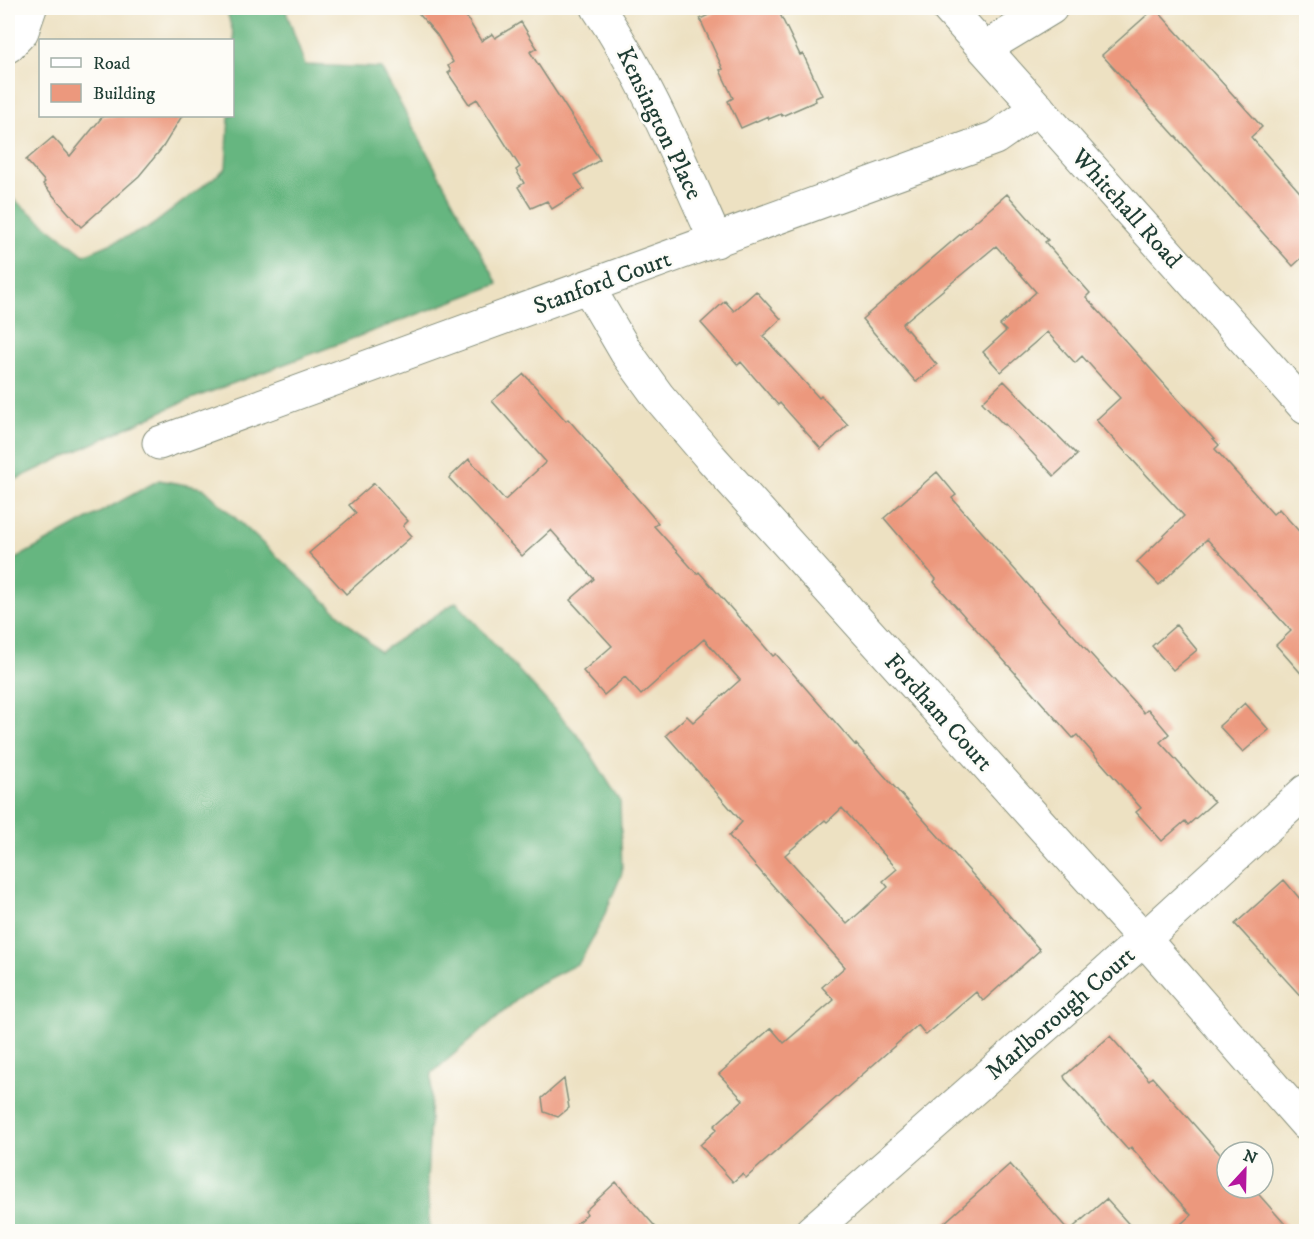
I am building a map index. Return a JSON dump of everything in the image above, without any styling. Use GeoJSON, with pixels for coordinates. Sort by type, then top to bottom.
{"type":"FeatureCollection","features":[{"type":"Feature","properties":{"kind":"street"},"geometry":{"type":"LineString","coordinates":[[8,45],[22,31],[30,8]]}},
{"type":"Feature","properties":{"kind":"street","name":"Kensington Place"},"geometry":{"type":"LineString","coordinates":[[598,8],[634,65],[652,100],[716,241]]}},
{"type":"Feature","properties":{"kind":"street","name":"Whitehall Road"},"geometry":{"type":"LineString","coordinates":[[948,8],[1306,408]]}},
{"type":"Feature","properties":{"kind":"street"},"geometry":{"type":"LineString","coordinates":[[985,48],[1051,8]]}},
{"type":"Feature","properties":{"kind":"street","name":"Stanford Court"},"geometry":{"type":"LineString","coordinates":[[159,443],[995,138],[1038,108]]}},
{"type":"Feature","properties":{"kind":"street","name":"Fordham Court"},"geometry":{"type":"LineString","coordinates":[[588,287],[615,336],[710,457],[1144,939],[1306,1124]]}},
{"type":"Feature","properties":{"kind":"street","name":"Marlborough Court"},"geometry":{"type":"LineString","coordinates":[[811,1232],[1144,939],[1306,791]]}},
{"type":"Feature","properties":{"kind":"green space"},"geometry":{"type":"Polygon","coordinates":[[[226,8],[285,8],[305,65],[381,68],[498,284],[178,404],[8,483],[8,191],[13,199],[84,255],[150,227],[226,168],[229,117],[234,117],[234,36],[226,8]]]}},
{"type":"Feature","properties":{"kind":"green space"},"geometry":{"type":"Polygon","coordinates":[[[159,480],[203,488],[380,652],[456,602],[582,740],[620,801],[622,873],[601,923],[579,963],[532,987],[432,1073],[427,1182],[430,1231],[8,1231],[8,563],[159,480]]]}},
{"type":"Feature","properties":{"kind":"building"},"geometry":{"type":"Polygon","coordinates":[[[414,8],[461,8],[481,41],[492,34],[495,38],[521,22],[537,48],[530,52],[600,160],[575,175],[584,189],[552,209],[547,201],[531,208],[518,187],[524,183],[516,170],[520,167],[477,99],[469,104],[448,73],[451,71],[448,66],[453,62],[437,35],[414,8]]]}},
{"type":"Feature","properties":{"kind":"building"},"geometry":{"type":"Polygon","coordinates":[[[723,8],[777,8],[800,55],[803,54],[822,95],[815,98],[816,101],[782,116],[781,114],[769,119],[768,116],[741,128],[728,101],[733,98],[720,70],[723,69],[700,19],[723,8]]]}},
{"type":"Feature","properties":{"kind":"building"},"geometry":{"type":"Polygon","coordinates":[[[1155,8],[1262,127],[1251,137],[1306,199],[1306,254],[1293,266],[1102,55],[1155,8]]]}},
{"type":"Feature","properties":{"kind":"building"},"geometry":{"type":"Polygon","coordinates":[[[102,117],[181,117],[163,147],[139,176],[81,227],[43,184],[45,182],[26,160],[53,137],[70,156],[102,117]]]}},
{"type":"Feature","properties":{"kind":"building"},"geometry":{"type":"Polygon","coordinates":[[[1007,194],[1048,240],[1045,242],[1090,293],[1086,297],[1219,445],[1215,449],[1273,514],[1279,509],[1306,539],[1306,679],[1276,645],[1291,631],[1207,539],[1159,585],[1137,562],[1184,516],[1096,420],[1120,398],[1082,356],[1075,363],[1047,332],[1001,372],[983,352],[1006,331],[1000,325],[1036,292],[996,246],[902,324],[937,365],[916,382],[862,319],[1007,194]]]}},
{"type":"Feature","properties":{"kind":"building"},"geometry":{"type":"Polygon","coordinates":[[[756,291],[781,319],[763,336],[819,398],[821,396],[848,425],[821,449],[780,403],[778,405],[741,362],[738,365],[701,323],[725,301],[734,311],[756,291]]]}},
{"type":"Feature","properties":{"kind":"building"},"geometry":{"type":"Polygon","coordinates":[[[524,374],[566,421],[568,419],[636,497],[658,523],[654,526],[697,574],[699,572],[773,656],[776,654],[1040,950],[983,1001],[976,992],[926,1035],[918,1025],[746,1178],[742,1174],[733,1182],[700,1145],[717,1129],[714,1126],[743,1100],[719,1074],[771,1028],[784,1043],[834,1000],[822,987],[845,967],[729,836],[742,822],[666,735],[687,716],[693,722],[740,680],[704,639],[641,695],[625,677],[604,695],[583,671],[612,646],[570,600],[594,579],[551,530],[522,556],[449,478],[469,459],[505,500],[546,462],[492,401],[524,374]],[[842,808],[785,855],[847,924],[888,887],[883,881],[897,869],[842,808]]]}},
{"type":"Feature","properties":{"kind":"building"},"geometry":{"type":"Polygon","coordinates":[[[1004,381],[1077,455],[1054,476],[982,402],[1004,381]]]}},
{"type":"Feature","properties":{"kind":"building"},"geometry":{"type":"Polygon","coordinates":[[[937,472],[956,495],[952,498],[1038,596],[1144,713],[1148,709],[1169,734],[1160,742],[1214,802],[1188,825],[1185,821],[1162,841],[1136,812],[1141,808],[1077,735],[1073,738],[934,582],[936,579],[884,518],[937,472]]]}},
{"type":"Feature","properties":{"kind":"building"},"geometry":{"type":"Polygon","coordinates":[[[374,483],[408,521],[403,526],[412,536],[346,594],[309,553],[356,513],[349,505],[374,483]]]}},
{"type":"Feature","properties":{"kind":"building"},"geometry":{"type":"Polygon","coordinates":[[[1176,625],[1197,650],[1173,670],[1152,646],[1176,625]]]}},
{"type":"Feature","properties":{"kind":"building"},"geometry":{"type":"Polygon","coordinates":[[[1245,703],[1269,730],[1243,752],[1219,726],[1245,703]]]}},
{"type":"Feature","properties":{"kind":"building"},"geometry":{"type":"Polygon","coordinates":[[[1284,880],[1306,906],[1306,1002],[1235,924],[1284,880]]]}},
{"type":"Feature","properties":{"kind":"building"},"geometry":{"type":"Polygon","coordinates":[[[1110,1036],[1149,1080],[1152,1077],[1215,1148],[1215,1200],[1264,1200],[1292,1232],[1172,1232],[1191,1215],[1131,1147],[1128,1150],[1064,1076],[1110,1036]]]}},
{"type":"Feature","properties":{"kind":"building"},"geometry":{"type":"Polygon","coordinates":[[[564,1079],[569,1108],[558,1117],[544,1112],[542,1098],[564,1079]]]}},
{"type":"Feature","properties":{"kind":"building"},"geometry":{"type":"Polygon","coordinates":[[[1010,1164],[1069,1231],[1106,1199],[1136,1232],[934,1232],[1010,1164]]]}},
{"type":"Feature","properties":{"kind":"building"},"geometry":{"type":"Polygon","coordinates":[[[616,1182],[660,1232],[567,1232],[587,1214],[585,1211],[616,1182]]]}}]}
